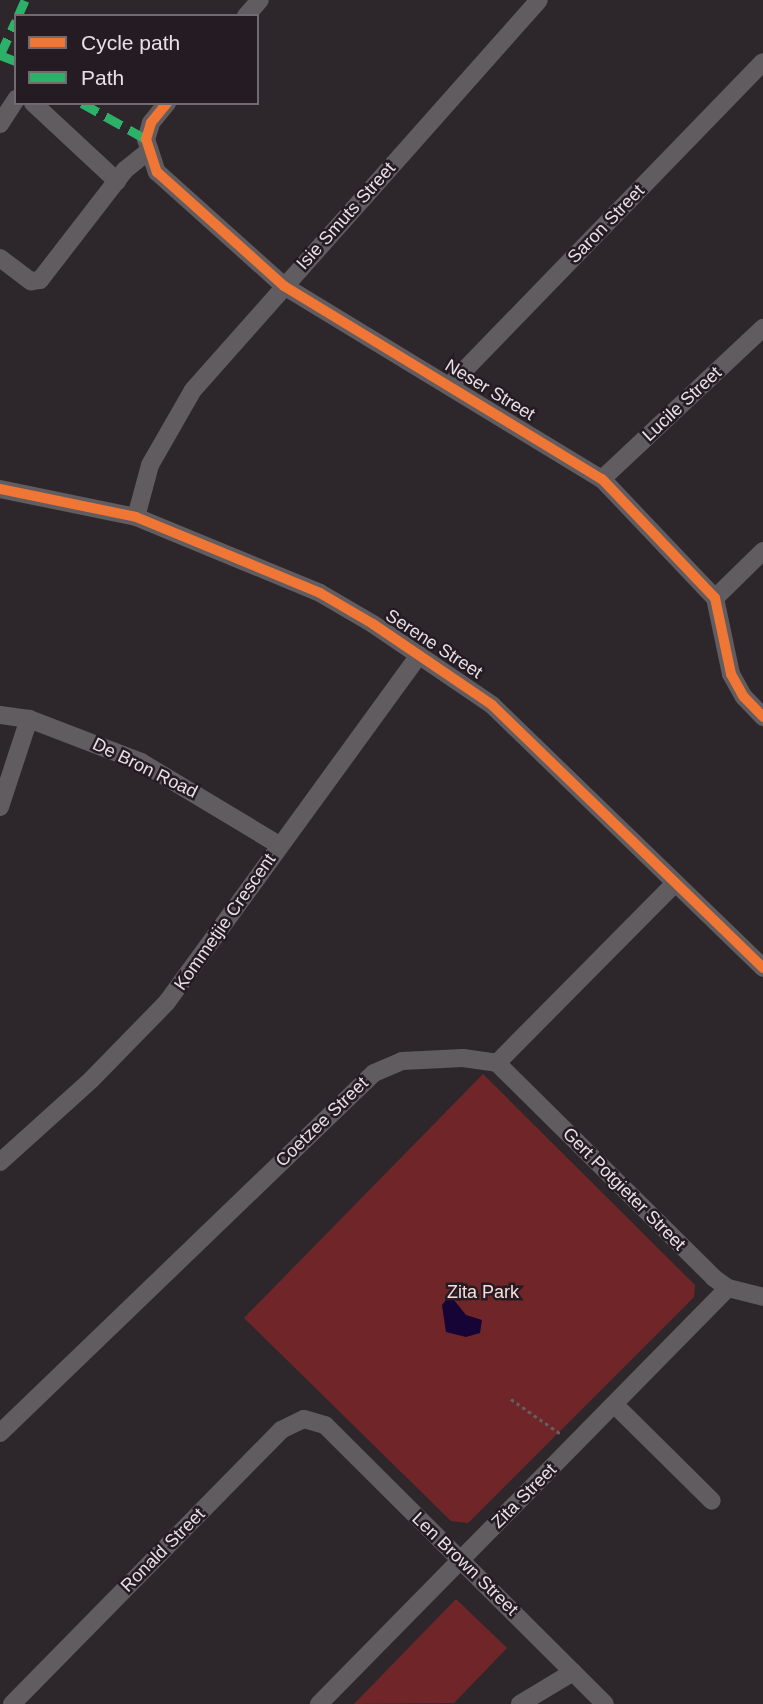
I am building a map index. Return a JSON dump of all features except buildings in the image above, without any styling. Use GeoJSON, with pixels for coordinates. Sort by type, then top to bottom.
{"type":"FeatureCollection","features":[{"type":"Feature","properties":{"kind":"street"},"geometry":{"type":"LineString","coordinates":[[248,14],[260,0]]}},
{"type":"Feature","properties":{"kind":"street","name":"Isie Smuts Street"},"geometry":{"type":"LineString","coordinates":[[136,517],[143,483],[177,413],[284,286],[539,0]]}},
{"type":"Feature","properties":{"kind":"street","name":"Saron Street"},"geometry":{"type":"LineString","coordinates":[[449,386],[763,62]]}},
{"type":"Feature","properties":{"kind":"street"},"geometry":{"type":"LineString","coordinates":[[0,124],[14,102]]}},
{"type":"Feature","properties":{"kind":"street"},"geometry":{"type":"LineString","coordinates":[[35,105],[117,181]]}},
{"type":"Feature","properties":{"kind":"street"},"geometry":{"type":"LineString","coordinates":[[0,258],[31,281],[40,280],[147,145],[151,123],[165,105]]}},
{"type":"Feature","properties":{"kind":"street","name":"Neser Street"},"geometry":{"type":"LineString","coordinates":[[147,145],[157,172],[284,286],[602,479],[715,598]]}},
{"type":"Feature","properties":{"kind":"street","name":"Lucile Street"},"geometry":{"type":"LineString","coordinates":[[602,479],[763,328]]}},
{"type":"Feature","properties":{"kind":"street","name":"Serene Street"},"geometry":{"type":"LineString","coordinates":[[0,489],[136,517],[320,593],[419,655],[492,705],[673,885],[763,968]]}},
{"type":"Feature","properties":{"kind":"street"},"geometry":{"type":"LineString","coordinates":[[763,551],[715,598],[731,674],[744,697],[763,717]]}},
{"type":"Feature","properties":{"kind":"street","name":"Kommetjie Crescent"},"geometry":{"type":"LineString","coordinates":[[0,1162],[150,1022],[419,655]]}},
{"type":"Feature","properties":{"kind":"street","name":"De Bron Road"},"geometry":{"type":"LineString","coordinates":[[0,715],[29,719],[141,762],[279,845]]}},
{"type":"Feature","properties":{"kind":"street"},"geometry":{"type":"LineString","coordinates":[[0,807],[29,719]]}},
{"type":"Feature","properties":{"kind":"street"},"geometry":{"type":"LineString","coordinates":[[497,1063],[673,885]]}},
{"type":"Feature","properties":{"kind":"street","name":"Coetzee Street"},"geometry":{"type":"LineString","coordinates":[[0,1433],[374,1073],[402,1061],[463,1058],[497,1063]]}},
{"type":"Feature","properties":{"kind":"street","name":"Gert Potgieter Street"},"geometry":{"type":"LineString","coordinates":[[497,1063],[728,1288],[763,1297]]}},
{"type":"Feature","properties":{"kind":"street","name":"Zita Street"},"geometry":{"type":"LineString","coordinates":[[319,1704],[728,1288]]}},
{"type":"Feature","properties":{"kind":"street"},"geometry":{"type":"LineString","coordinates":[[615,1405],[712,1501]]}},
{"type":"Feature","properties":{"kind":"street","name":"Ronald Street"},"geometry":{"type":"LineString","coordinates":[[12,1704],[281,1430],[304,1419],[325,1425]]}},
{"type":"Feature","properties":{"kind":"street","name":"Len Brown Street"},"geometry":{"type":"LineString","coordinates":[[325,1425],[605,1704]]}},
{"type":"Feature","properties":{"kind":"street"},"geometry":{"type":"LineString","coordinates":[[520,1704],[573,1672]]}},
{"type":"Feature","properties":{"kind":"path"},"geometry":{"type":"LineString","coordinates":[[510,1399],[559,1432]]}},
{"type":"Feature","properties":{"kind":"green space","name":"Zita Park"},"geometry":{"type":"Polygon","coordinates":[[[483,1074],[695,1285],[694,1297],[468,1523],[451,1521],[244,1318],[483,1074]]]}},
{"type":"Feature","properties":{"kind":"green space"},"geometry":{"type":"Polygon","coordinates":[[[456,1599],[507,1648],[454,1703],[354,1704],[456,1599]]]}},
{"type":"Feature","properties":{"kind":"shaded area"},"geometry":{"type":"Polygon","coordinates":[[[450,1295],[466,1315],[482,1320],[480,1333],[466,1337],[446,1332],[442,1305],[450,1295]]]}},
{"type":"Feature","properties":{"kind":"marked path"},"geometry":{"type":"LineString","coordinates":[[19,14],[25,0]]}},
{"type":"Feature","properties":{"kind":"marked path"},"geometry":{"type":"LineString","coordinates":[[0,55],[14,24]]}},
{"type":"Feature","properties":{"kind":"marked path"},"geometry":{"type":"LineString","coordinates":[[0,55],[14,60]]}},
{"type":"Feature","properties":{"kind":"marked path"},"geometry":{"type":"LineString","coordinates":[[86,105],[146,139]]}},
{"type":"Feature","properties":{"kind":"cycle path"},"geometry":{"type":"LineString","coordinates":[[165,105],[151,123],[146,139],[157,172],[284,286],[602,479],[715,598],[731,674],[744,697],[763,717]]}},
{"type":"Feature","properties":{"kind":"cycle path"},"geometry":{"type":"LineString","coordinates":[[0,489],[136,517],[320,593],[373,624],[492,705],[763,968]]}}]}
